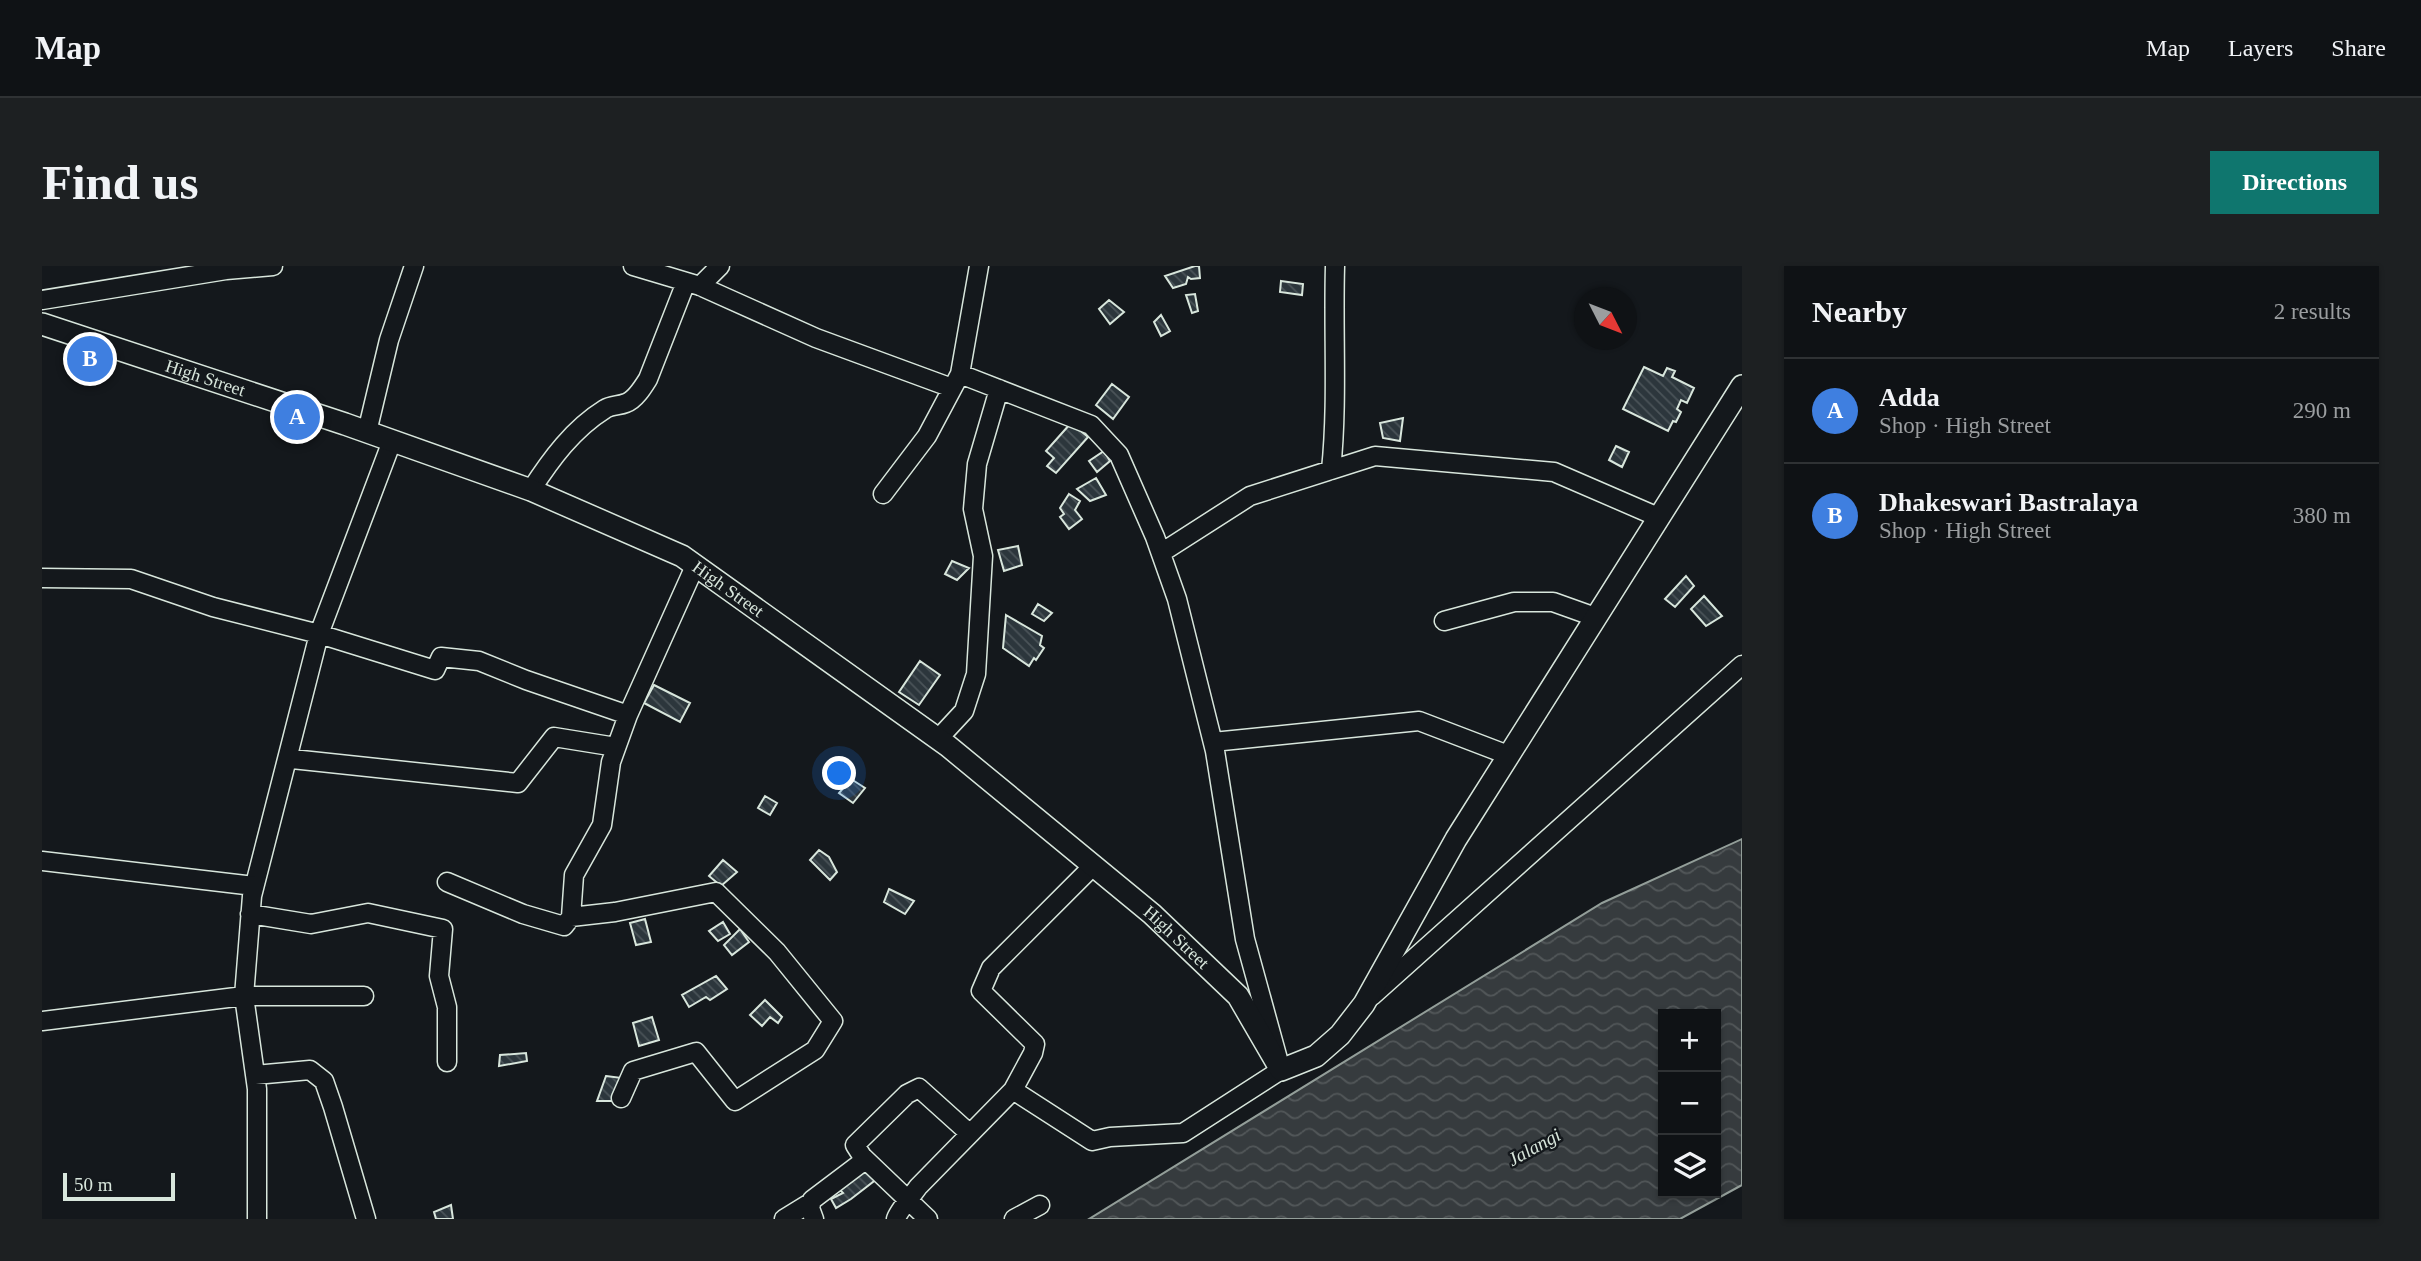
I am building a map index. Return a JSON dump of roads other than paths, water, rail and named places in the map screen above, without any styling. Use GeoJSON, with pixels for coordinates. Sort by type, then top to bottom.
{"type":"FeatureCollection","features":[{"type":"Feature","properties":{"kind":"main road","name":"High Street"},"geometry":{"type":"LineString","coordinates":[[42,324],[367,432],[531,490],[682,556],[939,739],[1152,914],[1237,996],[1281,1070]]}},
{"type":"Feature","properties":{"kind":"main road"},"geometry":{"type":"LineString","coordinates":[[1281,1070],[1315,1056],[1340,1035],[1364,1004],[1456,839],[1742,386]]}},
{"type":"Feature","properties":{"kind":"street"},"geometry":{"type":"LineString","coordinates":[[42,300],[226,270],[272,266]]}},
{"type":"Feature","properties":{"kind":"street"},"geometry":{"type":"LineString","coordinates":[[367,432],[389,340],[414,266]]}},
{"type":"Feature","properties":{"kind":"street"},"geometry":{"type":"LineString","coordinates":[[633,266],[693,284],[816,338],[956,381],[999,389],[1090,425],[1119,455],[1161,553],[1177,599],[1213,742],[1245,939],[1281,1070],[1184,1133],[1110,1137],[1092,1141],[1013,1090]]}},
{"type":"Feature","properties":{"kind":"street"},"geometry":{"type":"LineString","coordinates":[[531,490],[551,459],[580,428],[607,407],[629,402],[642,388],[693,284],[720,266]]}},
{"type":"Feature","properties":{"kind":"street"},"geometry":{"type":"LineString","coordinates":[[883,494],[927,436],[956,381],[979,266]]}},
{"type":"Feature","properties":{"kind":"street"},"geometry":{"type":"LineString","coordinates":[[1331,470],[1335,432],[1335,266]]}},
{"type":"Feature","properties":{"kind":"street"},"geometry":{"type":"LineString","coordinates":[[939,739],[964,711],[976,674],[983,556],[973,509],[977,464],[999,389]]}},
{"type":"Feature","properties":{"kind":"street"},"geometry":{"type":"LineString","coordinates":[[257,1219],[257,1089],[244,996],[254,886],[319,634],[392,441]]}},
{"type":"Feature","properties":{"kind":"street"},"geometry":{"type":"LineString","coordinates":[[1161,553],[1250,496],[1375,456],[1555,472],[1658,517]]}},
{"type":"Feature","properties":{"kind":"street"},"geometry":{"type":"LineString","coordinates":[[447,882],[523,914],[564,926],[572,917],[574,875],[602,825],[611,762],[616,747],[695,566]]}},
{"type":"Feature","properties":{"kind":"street"},"geometry":{"type":"LineString","coordinates":[[42,578],[131,579],[213,607],[319,634],[435,670],[442,656],[479,661],[628,715]]}},
{"type":"Feature","properties":{"kind":"street"},"geometry":{"type":"LineString","coordinates":[[1444,621],[1514,602],[1553,602],[1595,617]]}},
{"type":"Feature","properties":{"kind":"street"},"geometry":{"type":"LineString","coordinates":[[1364,1004],[1742,664]]}},
{"type":"Feature","properties":{"kind":"street"},"geometry":{"type":"LineString","coordinates":[[1213,742],[1419,720],[1508,755]]}},
{"type":"Feature","properties":{"kind":"street"},"geometry":{"type":"LineString","coordinates":[[292,759],[518,783],[554,737],[616,747]]}},
{"type":"Feature","properties":{"kind":"street"},"geometry":{"type":"LineString","coordinates":[[42,861],[254,886]]}},
{"type":"Feature","properties":{"kind":"street"},"geometry":{"type":"LineString","coordinates":[[895,1219],[918,1186],[1013,1090],[1035,1044],[981,991],[991,968],[1094,865]]}},
{"type":"Feature","properties":{"kind":"street"},"geometry":{"type":"LineString","coordinates":[[572,917],[615,912],[716,892],[777,951],[833,1021],[815,1050],[734,1101],[696,1052],[633,1071],[621,1098]]}},
{"type":"Feature","properties":{"kind":"street"},"geometry":{"type":"LineString","coordinates":[[250,914],[311,924],[368,913],[443,929],[439,976],[447,1007],[447,1062]]}},
{"type":"Feature","properties":{"kind":"street"},"geometry":{"type":"LineString","coordinates":[[42,1021],[244,996],[364,996]]}},
{"type":"Feature","properties":{"kind":"street"},"geometry":{"type":"LineString","coordinates":[[255,1075],[310,1070],[324,1081],[366,1219]]}},
{"type":"Feature","properties":{"kind":"street"},"geometry":{"type":"LineString","coordinates":[[928,1219],[866,1160],[855,1145],[907,1094],[919,1088],[969,1133]]}},
{"type":"Feature","properties":{"kind":"street"},"geometry":{"type":"LineString","coordinates":[[784,1219],[812,1211],[815,1197],[866,1160]]}},
{"type":"Feature","properties":{"kind":"street"},"geometry":{"type":"LineString","coordinates":[[1014,1219],[1040,1205]]}},
{"type":"Feature","properties":{"kind":"water","name":"Jalangi"},"geometry":{"type":"Polygon","coordinates":[[[1742,839],[1742,1185],[1721,1197],[1721,1009],[1658,1009],[1658,1198],[1718,1198],[1680,1219],[1089,1219],[1602,903],[1742,839]]]}},
{"type":"Feature","properties":{"kind":"place","name":"Dhakeswari Bastralaya"},"geometry":{"type":"Point","coordinates":[90,359]}},
{"type":"Feature","properties":{"kind":"place","name":"Adda"},"geometry":{"type":"Point","coordinates":[297,417]}}]}
